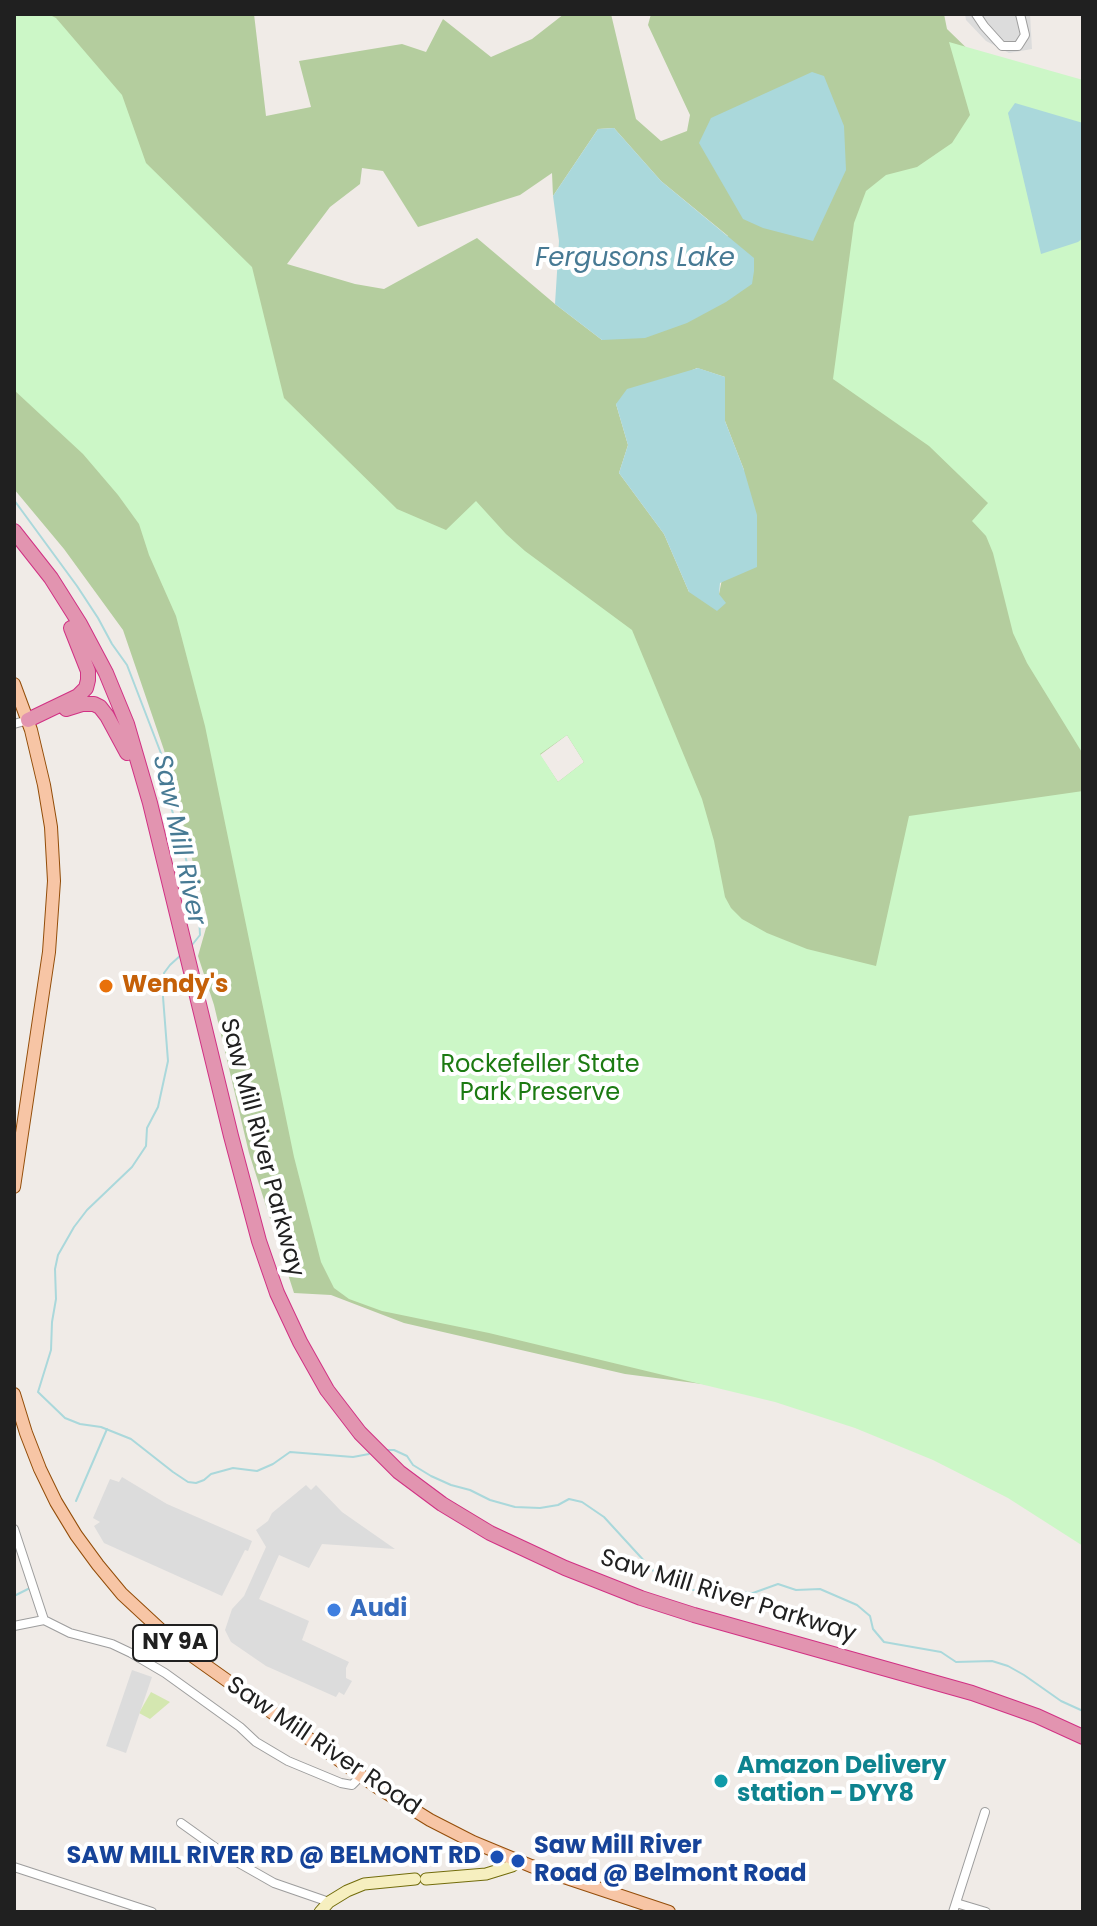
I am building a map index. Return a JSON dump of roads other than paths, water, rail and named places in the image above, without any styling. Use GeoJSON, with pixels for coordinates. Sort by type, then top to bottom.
{"type":"FeatureCollection","features":[{"type":"Feature","properties":{"kind":"highway","name":"Saw Mill River Parkway"},"geometry":{"type":"LineString","coordinates":[[14,531],[66,601],[94,648],[117,698],[144,776],[236,1194],[260,1273],[280,1324],[306,1374],[337,1420],[415,1497],[461,1528],[510,1554],[586,1587],[690,1624],[968,1701],[1033,1724],[1083,1748]]}},
{"type":"Feature","properties":{"kind":"highway","name":"Saw Mill River Parkway"},"geometry":{"type":"LineString","coordinates":[[14,546],[42,582],[71,628],[108,702],[127,753],[182,954]]}},
{"type":"Feature","properties":{"kind":"highway"},"geometry":{"type":"LineString","coordinates":[[21,722],[78,696],[86,688],[88,671],[71,628]]}},
{"type":"Feature","properties":{"kind":"highway"},"geometry":{"type":"LineString","coordinates":[[21,722],[46,718],[78,704],[94,704],[104,712],[127,753]]}},
{"type":"Feature","properties":{"kind":"highway","name":"Saw Mill River Parkway"},"geometry":{"type":"LineString","coordinates":[[372,1454],[466,1519],[590,1579],[707,1619],[972,1693],[1037,1716],[1083,1737]]}},
{"type":"Feature","properties":{"kind":"main road"},"geometry":{"type":"LineString","coordinates":[[14,684],[21,722],[37,751],[47,799],[52,841],[53,897],[47,965],[14,1187]]}},
{"type":"Feature","properties":{"kind":"main road","name":"Saw Mill River Road"},"geometry":{"type":"LineString","coordinates":[[14,1394],[30,1445],[56,1502],[83,1545],[122,1594],[177,1645],[361,1776],[441,1826],[485,1848],[669,1912]]}},
{"type":"Feature","properties":{"kind":"street"},"geometry":{"type":"LineString","coordinates":[[976,14],[1002,46],[1018,46],[1025,35],[1020,14]]}},
{"type":"Feature","properties":{"kind":"street"},"geometry":{"type":"LineString","coordinates":[[14,1529],[44,1620]]}},
{"type":"Feature","properties":{"kind":"street"},"geometry":{"type":"LineString","coordinates":[[14,1626],[44,1620],[70,1633],[112,1644],[165,1673],[256,1742],[288,1761],[341,1783],[352,1785],[361,1776]]}},
{"type":"Feature","properties":{"kind":"street"},"geometry":{"type":"LineString","coordinates":[[985,1812],[955,1908],[986,1912]]}},
{"type":"Feature","properties":{"kind":"street"},"geometry":{"type":"LineString","coordinates":[[181,1823],[230,1858],[274,1883],[329,1902]]}},
{"type":"Feature","properties":{"kind":"street"},"geometry":{"type":"LineString","coordinates":[[320,1912],[329,1902],[364,1884],[486,1874],[520,1861]]}},
{"type":"Feature","properties":{"kind":"street"},"geometry":{"type":"LineString","coordinates":[[14,1867],[152,1912]]}},
{"type":"Feature","properties":{"kind":"water","name":"Fergusons Lake"},"geometry":{"type":"Polygon","coordinates":[[[812,72],[824,76],[844,126],[846,170],[813,241],[763,228],[743,219],[699,143],[711,118],[812,72]]]}},
{"type":"Feature","properties":{"kind":"water"},"geometry":{"type":"Polygon","coordinates":[[[1015,103],[1083,123],[1083,238],[1041,254],[1008,113],[1015,103]]]}},
{"type":"Feature","properties":{"kind":"water","name":"Fergusons Lake"},"geometry":{"type":"Polygon","coordinates":[[[614,128],[661,181],[754,258],[754,271],[752,284],[687,323],[645,338],[602,340],[555,304],[559,241],[553,196],[598,129],[614,128]]]}},
{"type":"Feature","properties":{"kind":"water"},"geometry":{"type":"Polygon","coordinates":[[[698,368],[725,377],[725,421],[757,515],[757,567],[720,583],[719,594],[726,603],[717,611],[689,592],[664,534],[619,473],[628,445],[616,404],[627,389],[698,368]]]}},
{"type":"Feature","properties":{"kind":"waterway","name":"Saw Mill River"},"geometry":{"type":"LineString","coordinates":[[14,500],[77,586],[127,665],[162,756],[160,772],[182,842],[199,915],[200,935],[192,945]]}},
{"type":"Feature","properties":{"kind":"waterway","name":"Saw Mill River"},"geometry":{"type":"LineString","coordinates":[[181,955],[164,973],[168,1061],[158,1107],[147,1128],[146,1146],[132,1167],[87,1210],[58,1255],[51,1350],[38,1392],[65,1418],[131,1439],[188,1482],[196,1483],[211,1474],[233,1468],[257,1471],[290,1452],[353,1457],[369,1454]]}},
{"type":"Feature","properties":{"kind":"waterway"},"geometry":{"type":"LineString","coordinates":[[76,1501],[107,1429]]}},
{"type":"Feature","properties":{"kind":"waterway","name":"Saw Mill River"},"geometry":{"type":"LineString","coordinates":[[387,1450],[407,1456],[413,1465],[451,1485],[515,1507],[540,1508],[558,1505],[569,1499],[582,1502],[604,1517],[658,1576],[678,1588],[753,1593],[778,1584],[796,1590],[820,1589],[857,1605],[870,1616],[873,1629],[884,1642],[941,1652],[956,1662],[992,1661],[1008,1666],[1061,1701],[1083,1711]]}},
{"type":"Feature","properties":{"kind":"waterway"},"geometry":{"type":"LineString","coordinates":[[14,1596],[30,1588]]}},
{"type":"Feature","properties":{"kind":"place","name":"Wendy's"},"geometry":{"type":"Point","coordinates":[106,986]}},
{"type":"Feature","properties":{"kind":"place","name":"Audi"},"geometry":{"type":"Point","coordinates":[334,1610]}},
{"type":"Feature","properties":{"kind":"place","name":"Amazon Delivery station - DYY8"},"geometry":{"type":"Point","coordinates":[721,1781]}},
{"type":"Feature","properties":{"kind":"place","name":"SAW MILL RIVER RD @ BELMONT RD"},"geometry":{"type":"Point","coordinates":[497,1857]}},
{"type":"Feature","properties":{"kind":"place","name":"Saw Mill River Road @ Belmont Road"},"geometry":{"type":"Point","coordinates":[518,1861]}},
{"type":"Feature","properties":{"kind":"park label","name":"Rockefeller State Park Preserve"},"geometry":{"type":"Point","coordinates":[540,1080]}}]}
